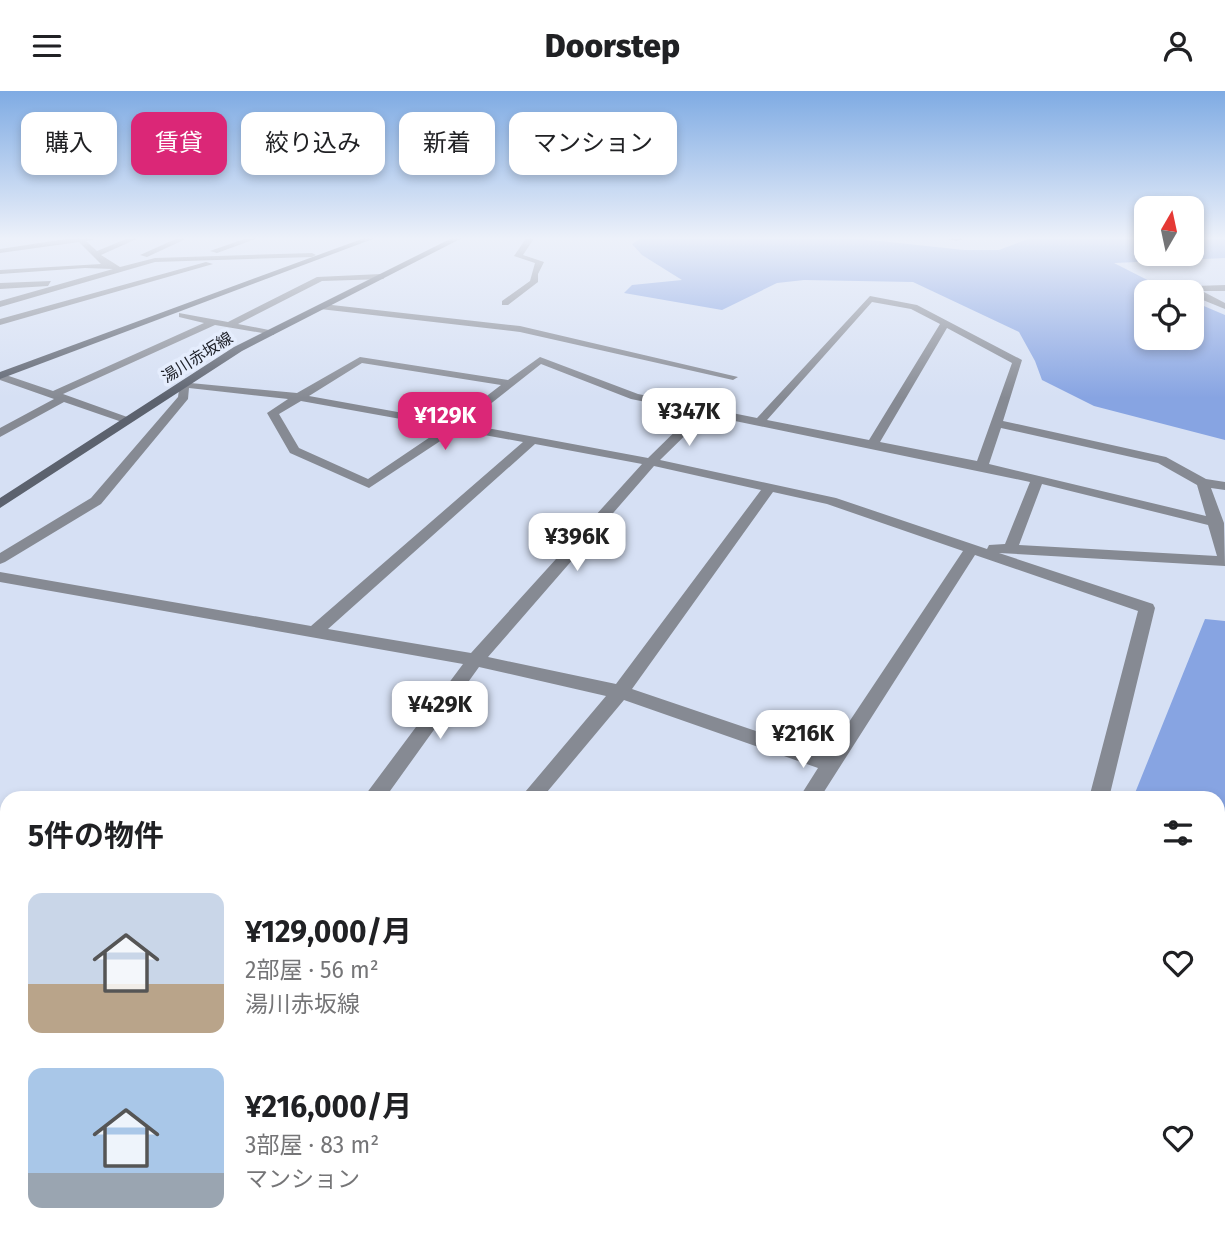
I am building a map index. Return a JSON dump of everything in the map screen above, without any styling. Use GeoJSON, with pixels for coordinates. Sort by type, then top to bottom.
{"type":"FeatureCollection","features":[{"type":"Feature","properties":{"kind":"street"},"geometry":{"type":"LineString","coordinates":[[0,303],[49,291]]}},
{"type":"Feature","properties":{"kind":"street"},"geometry":{"type":"LineString","coordinates":[[0,322],[113,291]]}},
{"type":"Feature","properties":{"kind":"street"},"geometry":{"type":"LineString","coordinates":[[0,369],[215,291]]}},
{"type":"Feature","properties":{"kind":"street"},"geometry":{"type":"LineString","coordinates":[[0,376],[230,291]]}},
{"type":"Feature","properties":{"kind":"street"},"geometry":{"type":"LineString","coordinates":[[229,325],[297,291]]}},
{"type":"Feature","properties":{"kind":"street","name":"湯川赤坂線"},"geometry":{"type":"LineString","coordinates":[[0,504],[238,349],[355,291]]}},
{"type":"Feature","properties":{"kind":"street"},"geometry":{"type":"LineString","coordinates":[[505,303],[522,291]]}},
{"type":"Feature","properties":{"kind":"street"},"geometry":{"type":"LineString","coordinates":[[1196,291],[1201,296],[1225,306]]}},
{"type":"Feature","properties":{"kind":"street"},"geometry":{"type":"LineString","coordinates":[[760,421],[870,299],[914,307],[1018,362],[982,466]]}},
{"type":"Feature","properties":{"kind":"street"},"geometry":{"type":"LineString","coordinates":[[323,307],[520,329],[733,377]]}},
{"type":"Feature","properties":{"kind":"street"},"geometry":{"type":"LineString","coordinates":[[182,315],[271,333]]}},
{"type":"Feature","properties":{"kind":"street"},"geometry":{"type":"LineString","coordinates":[[0,433],[58,396],[213,321]]}},
{"type":"Feature","properties":{"kind":"street"},"geometry":{"type":"LineString","coordinates":[[873,443],[945,323]]}},
{"type":"Feature","properties":{"kind":"street"},"geometry":{"type":"LineString","coordinates":[[509,383],[360,361],[273,414],[294,450],[369,484],[455,426],[540,360],[635,397],[982,466],[1217,523]]}},
{"type":"Feature","properties":{"kind":"street"},"geometry":{"type":"LineString","coordinates":[[0,376],[126,420]]}},
{"type":"Feature","properties":{"kind":"street"},"geometry":{"type":"LineString","coordinates":[[0,559],[96,501],[184,397],[184,384],[299,397],[651,462],[831,501],[1147,608],[1101,791]]}},
{"type":"Feature","properties":{"kind":"street"},"geometry":{"type":"LineString","coordinates":[[378,791],[475,660],[651,462],[704,411]]}},
{"type":"Feature","properties":{"kind":"street"},"geometry":{"type":"LineString","coordinates":[[997,423],[1162,460],[1203,483],[1225,486]]}},
{"type":"Feature","properties":{"kind":"street"},"geometry":{"type":"LineString","coordinates":[[314,632],[532,441]]}},
{"type":"Feature","properties":{"kind":"street"},"geometry":{"type":"LineString","coordinates":[[1010,549],[1037,480]]}},
{"type":"Feature","properties":{"kind":"street"},"geometry":{"type":"LineString","coordinates":[[973,547],[1225,560],[1217,523],[1203,483]]}},
{"type":"Feature","properties":{"kind":"street"},"geometry":{"type":"LineString","coordinates":[[536,791],[620,692],[769,488]]}},
{"type":"Feature","properties":{"kind":"street"},"geometry":{"type":"LineString","coordinates":[[814,791],[973,547]]}},
{"type":"Feature","properties":{"kind":"street"},"geometry":{"type":"LineString","coordinates":[[0,577],[475,660],[620,692],[831,764]]}},
{"type":"Feature","properties":{"kind":"shaded area"},"geometry":{"type":"Polygon","coordinates":[[[626,291],[761,291],[722,310],[624,293],[626,291]]]}},
{"type":"Feature","properties":{"kind":"shaded area"},"geometry":{"type":"Polygon","coordinates":[[[931,291],[1134,291],[1134,350],[1204,350],[1204,306],[1225,315],[1225,440],[1094,406],[1042,380],[1019,332],[931,291]]]}},
{"type":"Feature","properties":{"kind":"shaded area"},"geometry":{"type":"Polygon","coordinates":[[[1205,619],[1225,621],[1225,791],[1136,791],[1205,619]]]}}]}
